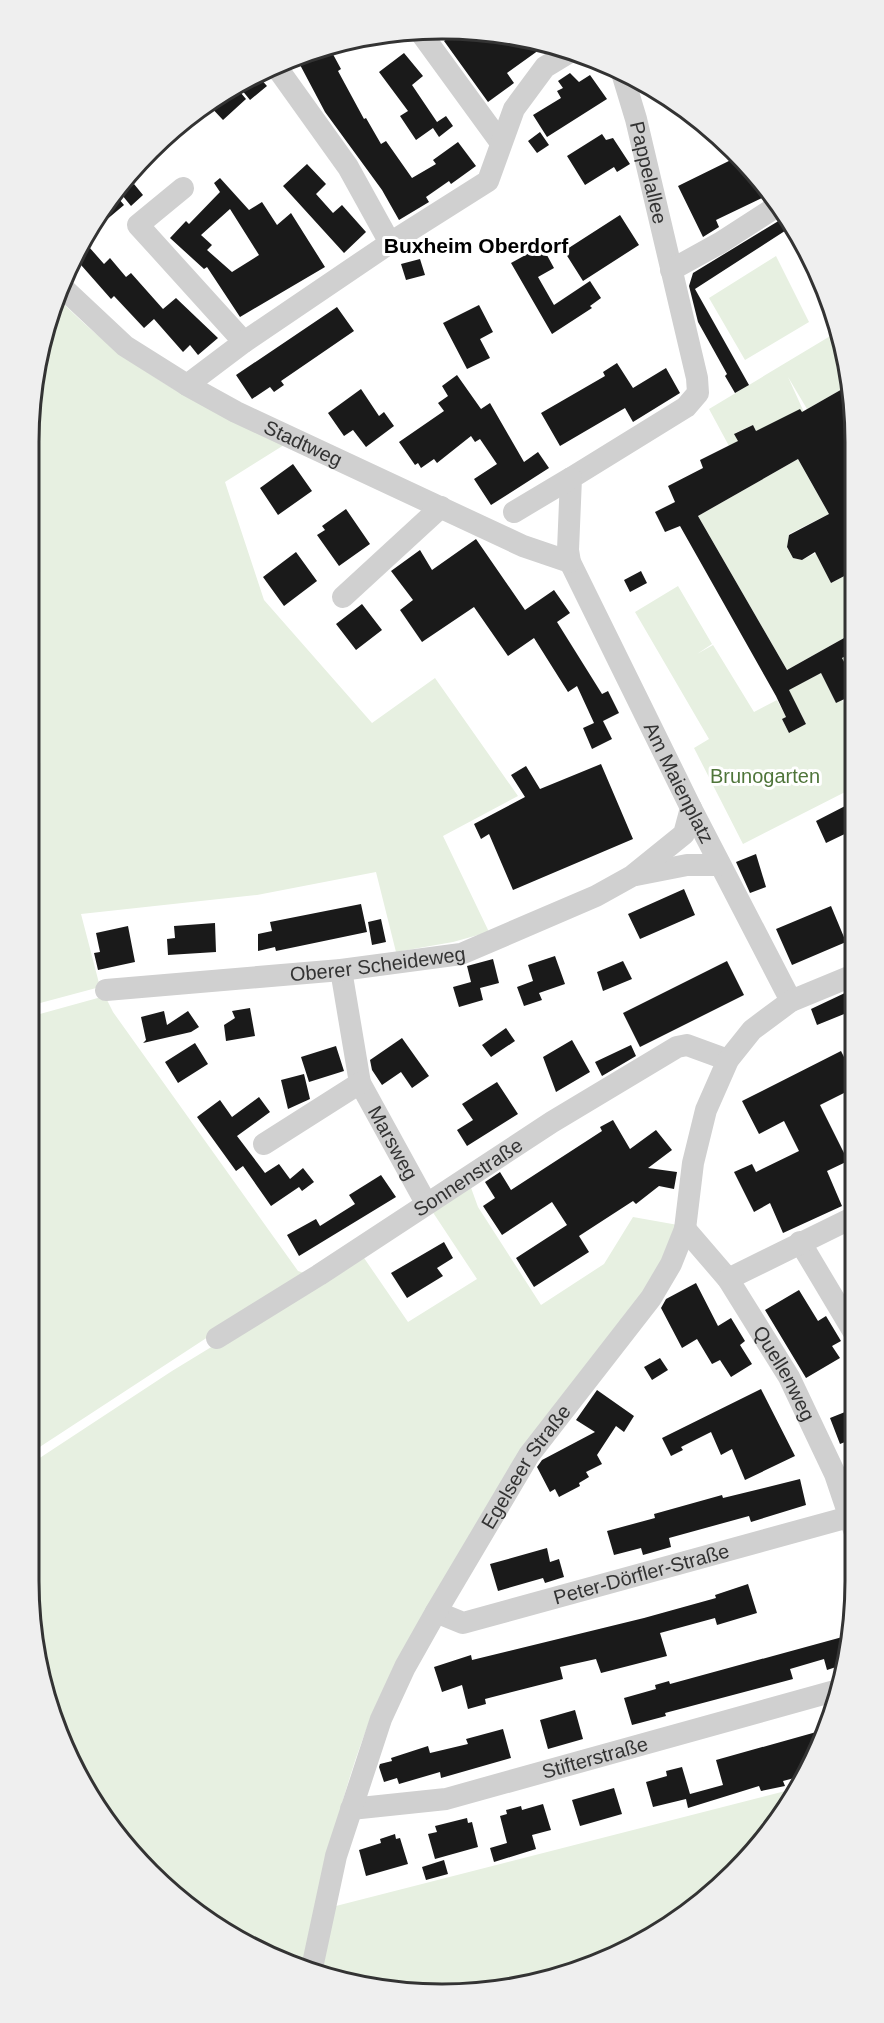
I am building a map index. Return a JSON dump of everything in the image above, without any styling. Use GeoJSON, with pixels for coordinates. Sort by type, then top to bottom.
{"type":"FeatureCollection","features":[{"type":"Feature","properties":{"kind":"street"},"geometry":{"type":"LineString","coordinates":[[426,40],[501,143]]}},
{"type":"Feature","properties":{"kind":"street"},"geometry":{"type":"LineString","coordinates":[[187,385],[244,342],[390,243],[488,181],[514,108],[545,67],[561,57]]}},
{"type":"Feature","properties":{"kind":"street"},"geometry":{"type":"LineString","coordinates":[[281,73],[348,167],[390,243]]}},
{"type":"Feature","properties":{"kind":"street","name":"Pappelallee"},"geometry":{"type":"LineString","coordinates":[[571,478],[686,407],[698,393],[697,378],[636,119],[625,84]]}},
{"type":"Feature","properties":{"kind":"street"},"geometry":{"type":"LineString","coordinates":[[183,188],[138,225],[244,342]]}},
{"type":"Feature","properties":{"kind":"street"},"geometry":{"type":"LineString","coordinates":[[670,270],[720,243],[771,210]]}},
{"type":"Feature","properties":{"kind":"street","name":"Stadtweg"},"geometry":{"type":"LineString","coordinates":[[68,293],[125,346],[187,385],[236,412],[523,546],[570,562]]}},
{"type":"Feature","properties":{"kind":"street"},"geometry":{"type":"LineString","coordinates":[[514,512],[571,478]]}},
{"type":"Feature","properties":{"kind":"street"},"geometry":{"type":"LineString","coordinates":[[570,562],[571,478]]}},
{"type":"Feature","properties":{"kind":"street"},"geometry":{"type":"LineString","coordinates":[[342,597],[441,507]]}},
{"type":"Feature","properties":{"kind":"street","name":"Am Maienplatz"},"geometry":{"type":"LineString","coordinates":[[570,562],[691,808],[791,1001]]}},
{"type":"Feature","properties":{"kind":"street","name":"Oberer Scheideweg"},"geometry":{"type":"LineString","coordinates":[[106,990],[341,970],[461,954],[596,896],[632,876],[684,834],[691,808]]}},
{"type":"Feature","properties":{"kind":"street","name":"Oberer Scheideweg"},"geometry":{"type":"LineString","coordinates":[[632,876],[687,865],[720,865]]}},
{"type":"Feature","properties":{"kind":"street","name":"Marsweg"},"geometry":{"type":"LineString","coordinates":[[341,970],[360,1083],[426,1203]]}},
{"type":"Feature","properties":{"kind":"street","name":"Egelseer Straße"},"geometry":{"type":"LineString","coordinates":[[313,1963],[336,1856],[381,1719],[405,1667],[529,1455],[651,1298],[671,1264],[685,1229],[695,1152],[706,1110],[728,1060],[752,1030],[791,1001],[845,979]]}},
{"type":"Feature","properties":{"kind":"street","name":"Sonnenstraße"},"geometry":{"type":"LineString","coordinates":[[217,1338],[319,1275],[552,1122],[677,1047],[687,1045],[728,1060]]}},
{"type":"Feature","properties":{"kind":"street","name":"Marsweg"},"geometry":{"type":"LineString","coordinates":[[264,1144],[360,1083]]}},
{"type":"Feature","properties":{"kind":"street"},"geometry":{"type":"LineString","coordinates":[[728,1279],[845,1221]]}},
{"type":"Feature","properties":{"kind":"street","name":"Quellenweg"},"geometry":{"type":"LineString","coordinates":[[685,1229],[728,1279],[845,1471]]}},
{"type":"Feature","properties":{"kind":"street"},"geometry":{"type":"LineString","coordinates":[[800,1242],[845,1317]]}},
{"type":"Feature","properties":{"kind":"street","name":"Peter-Dörfler-Straße"},"geometry":{"type":"LineString","coordinates":[[436,1612],[463,1623],[845,1527]]}},
{"type":"Feature","properties":{"kind":"street","name":"Stifterstraße"},"geometry":{"type":"LineString","coordinates":[[351,1809],[446,1799],[829,1691]]}},
{"type":"Feature","properties":{"kind":"green space"},"geometry":{"type":"Polygon","coordinates":[[[776,256],[809,322],[745,360],[709,298],[776,256]]]}},
{"type":"Feature","properties":{"kind":"green space"},"geometry":{"type":"Polygon","coordinates":[[[64,304],[108,343],[162,382],[221,415],[284,445],[225,482],[264,600],[372,723],[435,678],[518,796],[443,836],[489,932],[453,942],[396,952],[376,872],[257,895],[81,914],[100,987],[39,1003],[39,442],[42,389],[64,304]]]}},
{"type":"Feature","properties":{"kind":"green space"},"geometry":{"type":"Polygon","coordinates":[[[830,336],[842,389],[807,409],[788,377],[808,421],[763,445],[753,425],[735,433],[746,457],[729,446],[709,409],[830,336]]]}},
{"type":"Feature","properties":{"kind":"green space"},"geometry":{"type":"Polygon","coordinates":[[[798,459],[829,514],[789,534],[787,548],[793,558],[802,560],[816,553],[831,583],[845,576],[845,637],[787,670],[698,516],[798,459]]]}},
{"type":"Feature","properties":{"kind":"green space","name":"Brunogarten"},"geometry":{"type":"Polygon","coordinates":[[[678,586],[712,644],[697,654],[713,645],[754,712],[777,700],[786,717],[782,719],[789,733],[806,724],[800,711],[794,713],[784,692],[821,673],[836,703],[842,700],[845,706],[845,792],[743,844],[694,748],[709,739],[635,612],[678,586]]]}},
{"type":"Feature","properties":{"kind":"green space"},"geometry":{"type":"Polygon","coordinates":[[[105,996],[113,1012],[298,1271],[310,1275],[211,1335],[39,1447],[39,1014],[105,996]]]}},
{"type":"Feature","properties":{"kind":"green space"},"geometry":{"type":"Polygon","coordinates":[[[470,1185],[478,1207],[541,1305],[604,1264],[633,1217],[678,1225],[668,1255],[378,1700],[344,1797],[304,1960],[240,1930],[176,1884],[139,1847],[107,1805],[93,1782],[60,1711],[42,1634],[39,1581],[39,1458],[172,1371],[362,1255],[408,1322],[477,1279],[432,1211],[470,1185]]]}},
{"type":"Feature","properties":{"kind":"green space"},"geometry":{"type":"Polygon","coordinates":[[[786,1791],[745,1847],[708,1884],[687,1901],[644,1930],[620,1942],[572,1963],[546,1970],[495,1981],[442,1984],[389,1981],[319,1965],[332,1907],[786,1791]]]}},
{"type":"Feature","properties":{"kind":"building"},"geometry":{"type":"Polygon","coordinates":[[[447,39],[495,42],[538,51],[507,73],[514,83],[488,102],[444,41],[447,39]]]}},
{"type":"Feature","properties":{"kind":"building"},"geometry":{"type":"Polygon","coordinates":[[[404,53],[423,76],[412,85],[437,122],[446,116],[453,126],[439,137],[433,128],[416,140],[400,116],[408,111],[379,72],[404,53]]]}},
{"type":"Feature","properties":{"kind":"building"},"geometry":{"type":"Polygon","coordinates":[[[333,54],[341,69],[338,71],[364,119],[366,118],[381,144],[386,141],[412,178],[436,164],[433,160],[458,142],[476,166],[451,184],[449,181],[426,197],[429,202],[399,220],[382,190],[325,112],[300,65],[333,54]]]}},
{"type":"Feature","properties":{"kind":"building"},"geometry":{"type":"Polygon","coordinates":[[[570,73],[579,82],[590,75],[607,99],[547,137],[533,115],[561,98],[557,91],[563,88],[558,81],[570,73]]]}},
{"type":"Feature","properties":{"kind":"building"},"geometry":{"type":"Polygon","coordinates":[[[263,82],[267,86],[250,100],[243,92],[263,82]]]}},
{"type":"Feature","properties":{"kind":"building"},"geometry":{"type":"Polygon","coordinates":[[[241,93],[246,99],[223,120],[214,110],[241,93]]]}},
{"type":"Feature","properties":{"kind":"building"},"geometry":{"type":"Polygon","coordinates":[[[540,132],[549,145],[537,153],[528,141],[540,132]]]}},
{"type":"Feature","properties":{"kind":"building"},"geometry":{"type":"Polygon","coordinates":[[[602,134],[606,140],[613,138],[630,164],[617,172],[614,167],[585,185],[567,156],[602,134]]]}},
{"type":"Feature","properties":{"kind":"building"},"geometry":{"type":"Polygon","coordinates":[[[730,160],[763,198],[716,220],[719,227],[703,237],[678,186],[730,160]]]}},
{"type":"Feature","properties":{"kind":"building"},"geometry":{"type":"Polygon","coordinates":[[[307,164],[326,184],[316,194],[333,213],[342,205],[366,232],[344,253],[283,186],[307,164]]]}},
{"type":"Feature","properties":{"kind":"building"},"geometry":{"type":"Polygon","coordinates":[[[220,178],[249,210],[262,202],[277,225],[291,213],[325,267],[240,317],[207,267],[204,269],[170,238],[186,221],[189,224],[220,192],[214,183],[220,178]],[[230,209],[201,235],[212,245],[207,250],[232,272],[259,255],[230,209]]]}},
{"type":"Feature","properties":{"kind":"building"},"geometry":{"type":"Polygon","coordinates":[[[134,184],[143,195],[131,206],[123,196],[134,184]]]}},
{"type":"Feature","properties":{"kind":"building"},"geometry":{"type":"Polygon","coordinates":[[[120,200],[124,205],[105,221],[120,200]]]}},
{"type":"Feature","properties":{"kind":"building"},"geometry":{"type":"Polygon","coordinates":[[[620,215],[639,245],[583,281],[564,251],[620,215]]]}},
{"type":"Feature","properties":{"kind":"building"},"geometry":{"type":"Polygon","coordinates":[[[779,221],[785,231],[695,289],[749,385],[735,393],[698,322],[689,286],[693,273],[779,221]]]}},
{"type":"Feature","properties":{"kind":"building"},"geometry":{"type":"Polygon","coordinates":[[[542,246],[554,268],[538,277],[554,305],[590,281],[601,298],[590,306],[592,308],[552,334],[511,263],[542,246]]]}},
{"type":"Feature","properties":{"kind":"building"},"geometry":{"type":"Polygon","coordinates":[[[89,247],[104,264],[110,258],[126,277],[131,273],[163,309],[176,298],[218,338],[198,355],[190,345],[183,352],[154,319],[144,328],[114,296],[111,299],[81,265],[89,247]]]}},
{"type":"Feature","properties":{"kind":"building"},"geometry":{"type":"Polygon","coordinates":[[[420,259],[425,275],[406,280],[401,264],[420,259]]]}},
{"type":"Feature","properties":{"kind":"building"},"geometry":{"type":"Polygon","coordinates":[[[479,305],[493,332],[480,339],[490,358],[467,369],[443,323],[479,305]]]}},
{"type":"Feature","properties":{"kind":"building"},"geometry":{"type":"Polygon","coordinates":[[[337,307],[354,331],[281,381],[284,385],[274,392],[270,387],[252,399],[236,375],[337,307]]]}},
{"type":"Feature","properties":{"kind":"building"},"geometry":{"type":"Polygon","coordinates":[[[617,363],[633,388],[666,368],[680,393],[633,422],[625,408],[560,446],[541,413],[605,376],[603,372],[617,363]]]}},
{"type":"Feature","properties":{"kind":"building"},"geometry":{"type":"Polygon","coordinates":[[[457,375],[481,409],[490,403],[524,462],[538,452],[549,468],[491,505],[474,479],[497,464],[480,439],[475,442],[471,436],[437,463],[434,459],[421,468],[418,463],[415,465],[399,442],[444,411],[438,403],[448,396],[442,386],[457,375]]]}},
{"type":"Feature","properties":{"kind":"building"},"geometry":{"type":"Polygon","coordinates":[[[361,389],[379,416],[384,412],[394,426],[366,447],[353,430],[344,436],[328,413],[361,389]]]}},
{"type":"Feature","properties":{"kind":"building"},"geometry":{"type":"Polygon","coordinates":[[[842,389],[845,442],[845,576],[831,583],[815,552],[802,560],[793,558],[787,547],[789,535],[829,514],[798,459],[698,516],[787,670],[845,637],[845,656],[842,658],[845,664],[845,699],[836,703],[821,673],[789,690],[806,724],[789,733],[782,719],[786,717],[776,696],[680,526],[665,532],[655,512],[675,502],[668,486],[703,468],[700,460],[738,441],[734,434],[753,425],[756,431],[800,409],[802,412],[842,389]]]}},
{"type":"Feature","properties":{"kind":"building"},"geometry":{"type":"Polygon","coordinates":[[[293,464],[312,491],[278,515],[260,488],[293,464]]]}},
{"type":"Feature","properties":{"kind":"building"},"geometry":{"type":"Polygon","coordinates":[[[346,509],[370,544],[339,566],[317,535],[325,530],[322,526],[346,509]]]}},
{"type":"Feature","properties":{"kind":"building"},"geometry":{"type":"Polygon","coordinates":[[[476,539],[525,610],[554,590],[570,613],[557,622],[602,694],[608,691],[619,713],[603,721],[612,739],[592,749],[583,728],[594,723],[577,686],[568,692],[534,638],[508,656],[474,607],[422,642],[400,610],[413,600],[391,571],[420,550],[432,570],[476,539]]]}},
{"type":"Feature","properties":{"kind":"building"},"geometry":{"type":"Polygon","coordinates":[[[296,552],[317,581],[284,606],[263,577],[296,552]]]}},
{"type":"Feature","properties":{"kind":"building"},"geometry":{"type":"Polygon","coordinates":[[[641,571],[647,583],[630,592],[624,580],[641,571]]]}},
{"type":"Feature","properties":{"kind":"building"},"geometry":{"type":"Polygon","coordinates":[[[362,604],[382,630],[356,650],[336,624],[362,604]]]}},
{"type":"Feature","properties":{"kind":"building"},"geometry":{"type":"Polygon","coordinates":[[[601,764],[633,839],[513,890],[489,834],[481,839],[474,824],[525,797],[511,775],[526,766],[540,789],[601,764]]]}},
{"type":"Feature","properties":{"kind":"building"},"geometry":{"type":"Polygon","coordinates":[[[845,806],[845,834],[826,843],[816,821],[845,806]]]}},
{"type":"Feature","properties":{"kind":"building"},"geometry":{"type":"Polygon","coordinates":[[[756,854],[766,887],[750,893],[736,862],[756,854]]]}},
{"type":"Feature","properties":{"kind":"building"},"geometry":{"type":"Polygon","coordinates":[[[684,889],[695,915],[640,939],[628,914],[684,889]]]}},
{"type":"Feature","properties":{"kind":"building"},"geometry":{"type":"Polygon","coordinates":[[[361,904],[367,932],[276,951],[275,947],[258,951],[258,934],[272,931],[270,922],[361,904]]]}},
{"type":"Feature","properties":{"kind":"building"},"geometry":{"type":"Polygon","coordinates":[[[831,906],[845,942],[792,965],[776,929],[831,906]]]}},
{"type":"Feature","properties":{"kind":"building"},"geometry":{"type":"Polygon","coordinates":[[[381,919],[386,942],[372,945],[368,922],[381,919]]]}},
{"type":"Feature","properties":{"kind":"building"},"geometry":{"type":"Polygon","coordinates":[[[215,923],[216,952],[168,955],[167,939],[175,938],[174,926],[215,923]]]}},
{"type":"Feature","properties":{"kind":"building"},"geometry":{"type":"Polygon","coordinates":[[[128,926],[135,962],[98,970],[94,953],[100,952],[96,933],[128,926]]]}},
{"type":"Feature","properties":{"kind":"building"},"geometry":{"type":"Polygon","coordinates":[[[555,956],[565,984],[539,993],[542,1000],[524,1006],[517,987],[533,981],[528,965],[555,956]]]}},
{"type":"Feature","properties":{"kind":"building"},"geometry":{"type":"Polygon","coordinates":[[[493,959],[499,983],[480,988],[483,1000],[459,1007],[453,987],[471,982],[467,966],[493,959]]]}},
{"type":"Feature","properties":{"kind":"building"},"geometry":{"type":"Polygon","coordinates":[[[623,961],[632,979],[603,991],[597,972],[623,961]]]}},
{"type":"Feature","properties":{"kind":"building"},"geometry":{"type":"Polygon","coordinates":[[[727,961],[744,995],[640,1047],[623,1013],[727,961]]]}},
{"type":"Feature","properties":{"kind":"building"},"geometry":{"type":"Polygon","coordinates":[[[845,993],[845,1014],[817,1025],[811,1009],[845,993]]]}},
{"type":"Feature","properties":{"kind":"building"},"geometry":{"type":"Polygon","coordinates":[[[250,1008],[255,1036],[226,1041],[224,1025],[235,1018],[232,1011],[250,1008]]]}},
{"type":"Feature","properties":{"kind":"building"},"geometry":{"type":"Polygon","coordinates":[[[164,1011],[167,1025],[188,1011],[199,1027],[191,1032],[143,1043],[146,1040],[141,1017],[164,1011]]]}},
{"type":"Feature","properties":{"kind":"building"},"geometry":{"type":"Polygon","coordinates":[[[506,1028],[515,1041],[491,1057],[482,1045],[506,1028]]]}},
{"type":"Feature","properties":{"kind":"building"},"geometry":{"type":"Polygon","coordinates":[[[402,1038],[429,1076],[412,1088],[401,1072],[382,1085],[372,1070],[370,1060],[402,1038]]]}},
{"type":"Feature","properties":{"kind":"building"},"geometry":{"type":"Polygon","coordinates":[[[572,1040],[590,1072],[556,1092],[543,1057],[572,1040]]]}},
{"type":"Feature","properties":{"kind":"building"},"geometry":{"type":"Polygon","coordinates":[[[195,1043],[208,1064],[178,1083],[165,1062],[195,1043]]]}},
{"type":"Feature","properties":{"kind":"building"},"geometry":{"type":"Polygon","coordinates":[[[631,1045],[636,1056],[602,1076],[595,1062],[631,1045]]]}},
{"type":"Feature","properties":{"kind":"building"},"geometry":{"type":"Polygon","coordinates":[[[336,1046],[344,1071],[309,1082],[301,1057],[336,1046]]]}},
{"type":"Feature","properties":{"kind":"building"},"geometry":{"type":"Polygon","coordinates":[[[841,1051],[845,1059],[845,1092],[820,1105],[845,1155],[845,1162],[827,1171],[842,1206],[783,1233],[770,1203],[754,1212],[734,1172],[752,1164],[756,1172],[799,1151],[784,1121],[759,1134],[742,1101],[841,1051]]]}},
{"type":"Feature","properties":{"kind":"building"},"geometry":{"type":"Polygon","coordinates":[[[304,1074],[310,1099],[288,1109],[281,1080],[304,1074]]]}},
{"type":"Feature","properties":{"kind":"building"},"geometry":{"type":"Polygon","coordinates":[[[497,1082],[518,1114],[467,1146],[457,1130],[473,1120],[462,1104],[497,1082]]]}},
{"type":"Feature","properties":{"kind":"building"},"geometry":{"type":"Polygon","coordinates":[[[259,1097],[270,1112],[237,1136],[265,1173],[279,1164],[290,1179],[303,1168],[314,1182],[302,1191],[299,1187],[271,1206],[243,1166],[236,1171],[197,1117],[220,1100],[232,1117],[259,1097]]]}},
{"type":"Feature","properties":{"kind":"building"},"geometry":{"type":"Polygon","coordinates":[[[613,1120],[630,1149],[656,1130],[672,1150],[648,1168],[677,1172],[674,1189],[659,1186],[636,1204],[633,1201],[579,1236],[589,1252],[534,1287],[516,1258],[567,1225],[552,1202],[502,1235],[483,1206],[495,1198],[485,1182],[500,1172],[511,1190],[602,1131],[600,1127],[613,1120]]]}},
{"type":"Feature","properties":{"kind":"building"},"geometry":{"type":"Polygon","coordinates":[[[381,1175],[396,1197],[299,1256],[287,1235],[316,1219],[320,1226],[355,1204],[349,1195],[381,1175]]]}},
{"type":"Feature","properties":{"kind":"building"},"geometry":{"type":"Polygon","coordinates":[[[444,1242],[453,1258],[437,1268],[443,1276],[407,1298],[391,1273],[444,1242]]]}},
{"type":"Feature","properties":{"kind":"building"},"geometry":{"type":"Polygon","coordinates":[[[696,1283],[718,1326],[731,1318],[745,1341],[740,1345],[752,1364],[731,1377],[720,1360],[712,1364],[697,1339],[682,1348],[661,1308],[666,1299],[696,1283]]]}},
{"type":"Feature","properties":{"kind":"building"},"geometry":{"type":"Polygon","coordinates":[[[799,1290],[818,1321],[826,1316],[841,1341],[832,1346],[840,1358],[806,1378],[765,1310],[799,1290]]]}},
{"type":"Feature","properties":{"kind":"building"},"geometry":{"type":"Polygon","coordinates":[[[660,1358],[668,1370],[652,1380],[644,1367],[660,1358]]]}},
{"type":"Feature","properties":{"kind":"building"},"geometry":{"type":"Polygon","coordinates":[[[761,1389],[795,1456],[745,1480],[732,1449],[721,1455],[711,1432],[681,1447],[683,1450],[671,1456],[662,1438],[761,1389]]]}},
{"type":"Feature","properties":{"kind":"building"},"geometry":{"type":"Polygon","coordinates":[[[597,1390],[634,1416],[624,1432],[616,1426],[597,1455],[602,1464],[586,1472],[589,1477],[579,1483],[580,1486],[559,1497],[555,1489],[550,1492],[537,1467],[542,1460],[595,1432],[576,1420],[597,1390]]]}},
{"type":"Feature","properties":{"kind":"building"},"geometry":{"type":"Polygon","coordinates":[[[845,1412],[845,1442],[840,1444],[830,1418],[845,1412]]]}},
{"type":"Feature","properties":{"kind":"building"},"geometry":{"type":"Polygon","coordinates":[[[800,1479],[806,1505],[751,1522],[749,1516],[669,1538],[671,1547],[643,1555],[641,1548],[614,1555],[607,1531],[655,1518],[654,1514],[722,1495],[723,1498],[800,1479]]]}},
{"type":"Feature","properties":{"kind":"building"},"geometry":{"type":"Polygon","coordinates":[[[547,1548],[550,1562],[559,1559],[564,1577],[545,1583],[543,1578],[498,1591],[490,1564],[547,1548]]]}},
{"type":"Feature","properties":{"kind":"building"},"geometry":{"type":"Polygon","coordinates":[[[748,1584],[757,1613],[717,1625],[715,1618],[660,1633],[667,1656],[601,1673],[596,1659],[560,1667],[563,1679],[485,1699],[486,1704],[468,1709],[462,1685],[442,1692],[434,1667],[471,1655],[472,1660],[644,1618],[716,1598],[715,1595],[748,1584]]]}},
{"type":"Feature","properties":{"kind":"building"},"geometry":{"type":"Polygon","coordinates":[[[841,1637],[835,1667],[827,1670],[824,1659],[790,1669],[793,1679],[665,1713],[666,1716],[632,1725],[624,1698],[656,1689],[655,1685],[669,1681],[670,1684],[841,1637]]]}},
{"type":"Feature","properties":{"kind":"building"},"geometry":{"type":"Polygon","coordinates":[[[575,1710],[583,1739],[548,1749],[540,1720],[575,1710]]]}},
{"type":"Feature","properties":{"kind":"building"},"geometry":{"type":"Polygon","coordinates":[[[503,1729],[511,1758],[441,1778],[440,1772],[399,1784],[397,1778],[384,1782],[379,1767],[380,1764],[392,1761],[391,1758],[428,1746],[430,1753],[468,1744],[466,1739],[503,1729]]]}},
{"type":"Feature","properties":{"kind":"building"},"geometry":{"type":"Polygon","coordinates":[[[815,1732],[793,1778],[783,1781],[785,1786],[761,1791],[759,1786],[688,1808],[686,1799],[653,1807],[646,1782],[667,1776],[666,1771],[682,1767],[690,1794],[723,1785],[716,1760],[815,1732]]]}},
{"type":"Feature","properties":{"kind":"building"},"geometry":{"type":"Polygon","coordinates":[[[614,1788],[622,1814],[580,1826],[572,1800],[614,1788]]]}},
{"type":"Feature","properties":{"kind":"building"},"geometry":{"type":"Polygon","coordinates":[[[543,1804],[551,1830],[532,1835],[536,1849],[494,1862],[490,1848],[507,1843],[500,1816],[507,1814],[506,1810],[521,1806],[522,1810],[543,1804]]]}},
{"type":"Feature","properties":{"kind":"building"},"geometry":{"type":"Polygon","coordinates":[[[467,1818],[468,1823],[472,1822],[478,1847],[435,1859],[428,1834],[437,1832],[435,1826],[467,1818]]]}},
{"type":"Feature","properties":{"kind":"building"},"geometry":{"type":"Polygon","coordinates":[[[395,1834],[396,1839],[400,1838],[408,1864],[366,1876],[359,1850],[381,1843],[380,1839],[395,1834]]]}},
{"type":"Feature","properties":{"kind":"building"},"geometry":{"type":"Polygon","coordinates":[[[444,1860],[448,1874],[426,1880],[422,1867],[444,1860]]]}},
{"type":"Feature","properties":{"kind":"district","name":"Buxheim Oberdorf"},"geometry":{"type":"Point","coordinates":[476,245]}}]}
